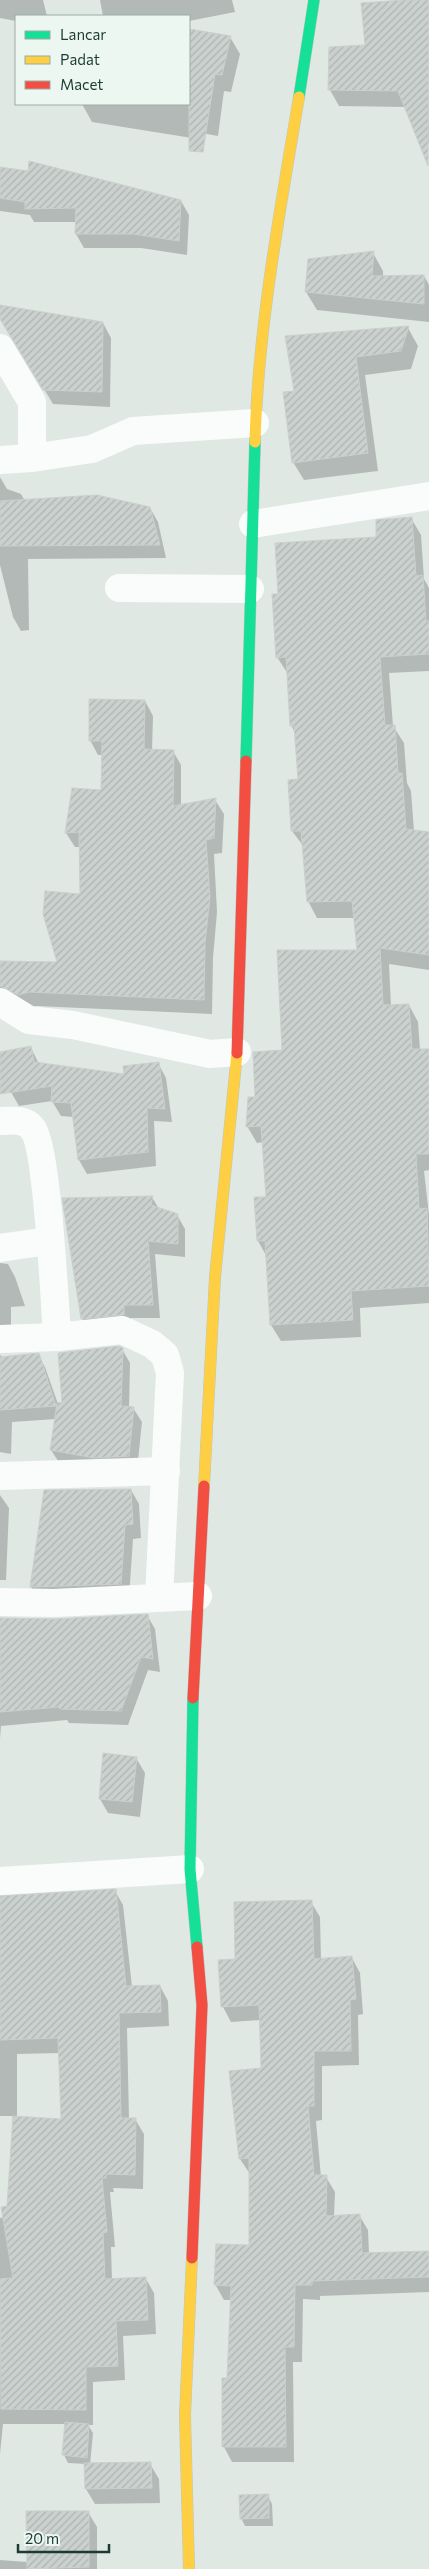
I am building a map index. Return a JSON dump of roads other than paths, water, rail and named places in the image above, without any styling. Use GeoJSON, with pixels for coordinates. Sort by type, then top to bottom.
{"type":"FeatureCollection","features":[{"type":"Feature","properties":{"kind":"street"},"geometry":{"type":"LineString","coordinates":[[189,2569],[185,2415],[202,2005],[190,1869],[198,1596],[215,1277],[237,1052],[255,423],[275,244],[314,0]]}},
{"type":"Feature","properties":{"kind":"street"},"geometry":{"type":"LineString","coordinates":[[0,348],[32,402],[32,458]]}},
{"type":"Feature","properties":{"kind":"street"},"geometry":{"type":"LineString","coordinates":[[0,460],[32,458],[92,449],[133,431],[255,423]]}},
{"type":"Feature","properties":{"kind":"street"},"geometry":{"type":"LineString","coordinates":[[252,524],[429,496]]}},
{"type":"Feature","properties":{"kind":"street"},"geometry":{"type":"LineString","coordinates":[[119,588],[250,589]]}},
{"type":"Feature","properties":{"kind":"street"},"geometry":{"type":"LineString","coordinates":[[0,1002],[29,1020],[73,1025],[210,1054],[237,1052]]}},
{"type":"Feature","properties":{"kind":"street"},"geometry":{"type":"LineString","coordinates":[[0,1122],[21,1120],[32,1128],[37,1139],[49,1242],[57,1337]]}},
{"type":"Feature","properties":{"kind":"street"},"geometry":{"type":"LineString","coordinates":[[0,1248],[49,1242]]}},
{"type":"Feature","properties":{"kind":"street"},"geometry":{"type":"LineString","coordinates":[[0,1339],[57,1337],[122,1330],[152,1344],[165,1355],[170,1373],[160,1597]]}},
{"type":"Feature","properties":{"kind":"street"},"geometry":{"type":"LineString","coordinates":[[0,1476],[166,1471]]}},
{"type":"Feature","properties":{"kind":"street"},"geometry":{"type":"LineString","coordinates":[[0,1602],[54,1603],[198,1596]]}},
{"type":"Feature","properties":{"kind":"street"},"geometry":{"type":"LineString","coordinates":[[0,1881],[190,1869]]}}]}
